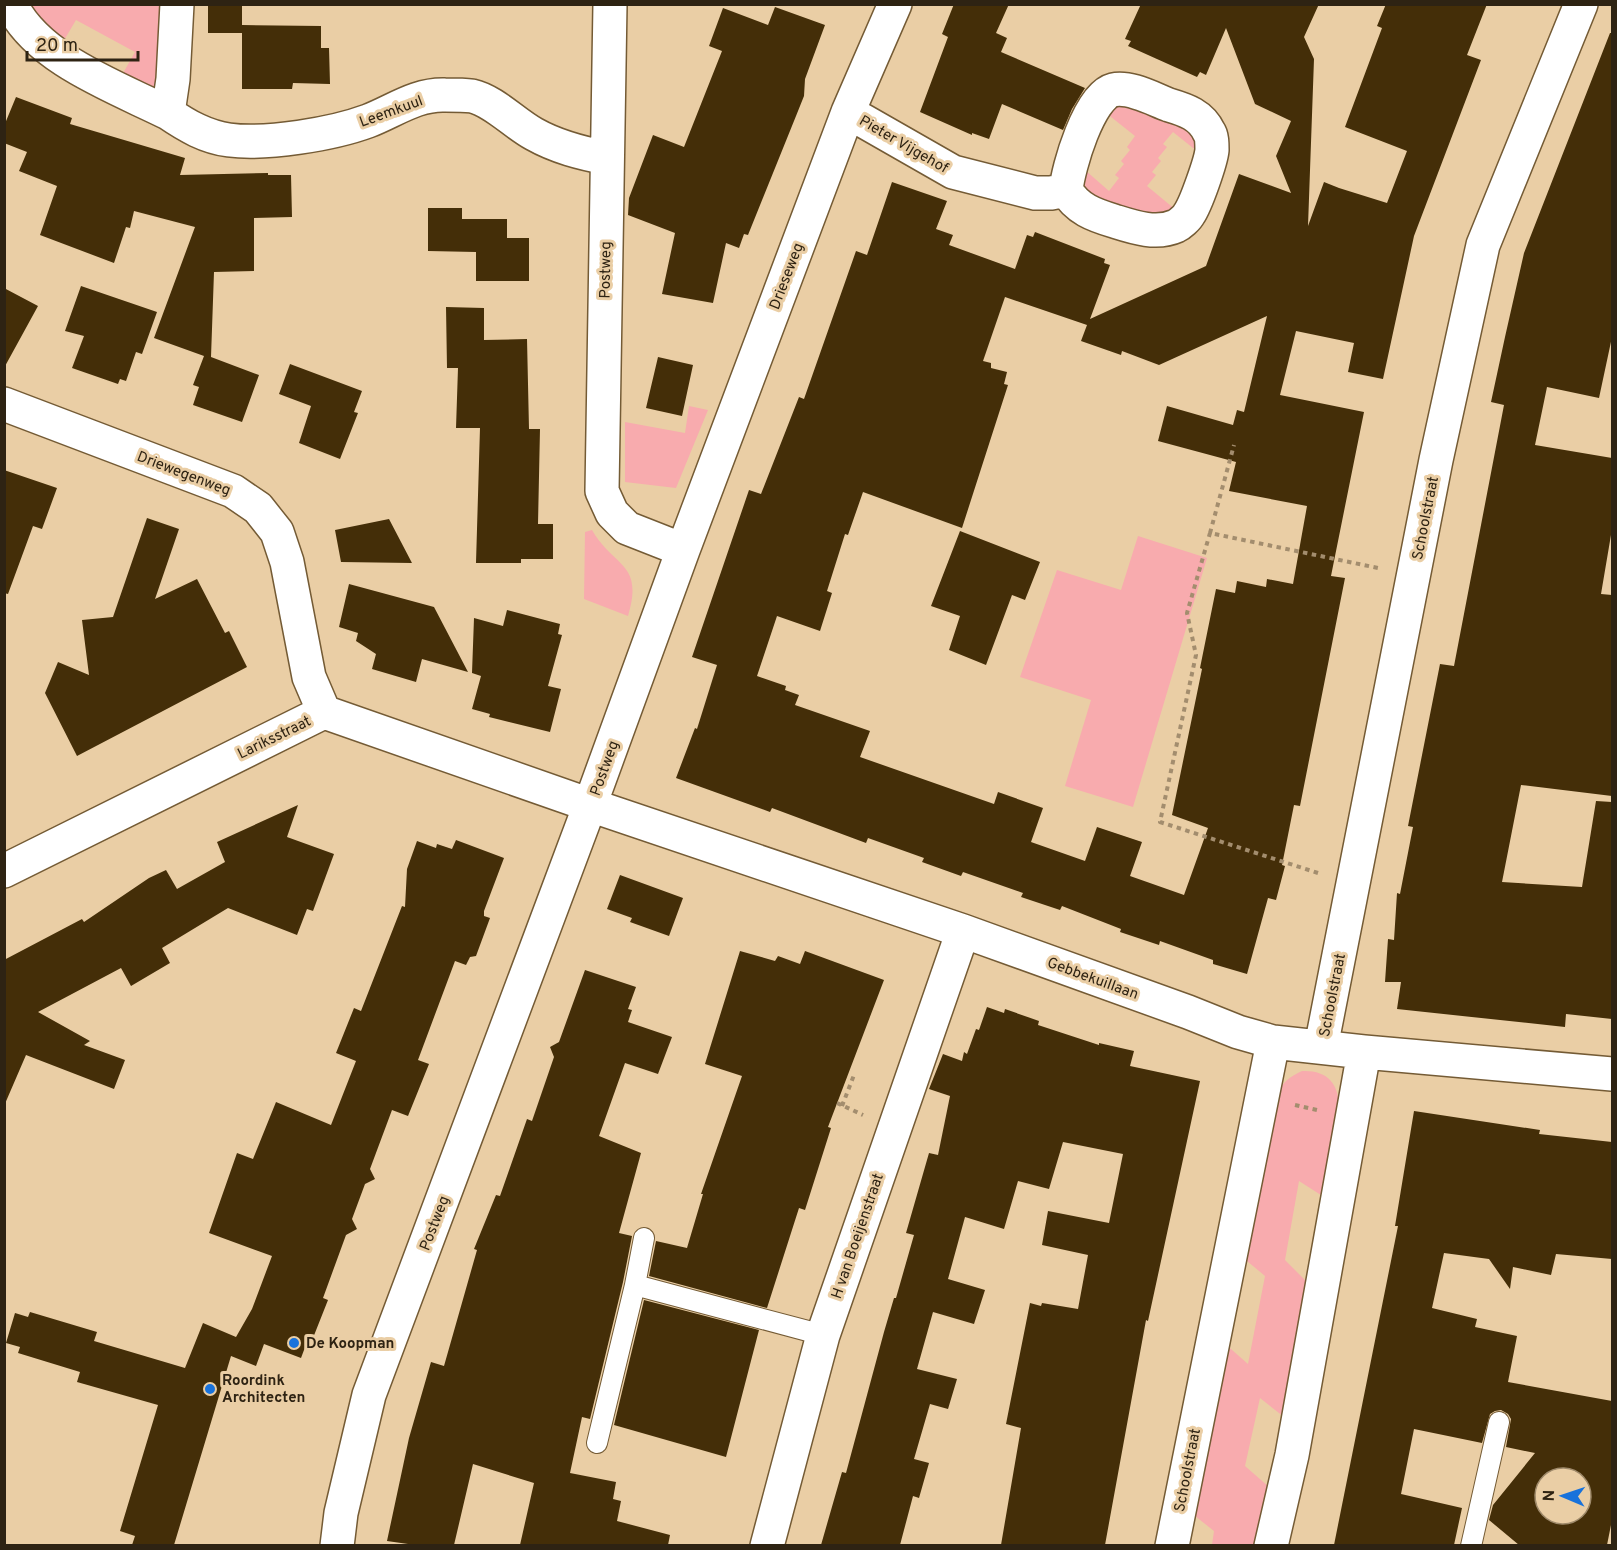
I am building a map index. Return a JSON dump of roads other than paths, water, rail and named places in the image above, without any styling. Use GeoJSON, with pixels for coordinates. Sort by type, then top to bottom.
{"type":"FeatureCollection","features":[{"type":"Feature","properties":{"kind":"street","name":"Leemkuul"},"geometry":{"type":"LineString","coordinates":[[11,4],[16,15],[30,33],[50,50],[77,67],[168,113],[189,128],[209,135],[230,140],[259,141],[309,135],[368,121],[412,100],[442,95],[474,96],[533,134],[570,151],[607,158]]}},
{"type":"Feature","properties":{"kind":"street"},"geometry":{"type":"LineString","coordinates":[[168,113],[173,79],[177,4]]}},
{"type":"Feature","properties":{"kind":"street","name":"Postweg"},"geometry":{"type":"LineString","coordinates":[[337,1545],[341,1513],[369,1395],[590,805],[682,550],[627,528],[612,513],[602,491],[610,4]]}},
{"type":"Feature","properties":{"kind":"street","name":"Drieseweg"},"geometry":{"type":"LineString","coordinates":[[682,550],[848,112],[896,4]]}},
{"type":"Feature","properties":{"kind":"street","name":"Schoolstraat"},"geometry":{"type":"LineString","coordinates":[[1322,1047],[1436,460],[1483,245],[1581,4]]}},
{"type":"Feature","properties":{"kind":"street"},"geometry":{"type":"LineString","coordinates":[[1113,90],[1128,90],[1189,111],[1202,120],[1211,134],[1212,151],[1196,198],[1189,215],[1176,226],[1155,231],[1102,218],[1082,209],[1072,200],[1066,190],[1071,161],[1093,110],[1101,96],[1113,90]]}},
{"type":"Feature","properties":{"kind":"street","name":"Pieter Vijgehof"},"geometry":{"type":"LineString","coordinates":[[848,112],[953,172],[1035,193],[1066,190]]}},
{"type":"Feature","properties":{"kind":"street","name":"Driewegenweg"},"geometry":{"type":"LineString","coordinates":[[4,404],[233,491],[258,508],[277,532],[287,562],[309,677],[324,712]]}},
{"type":"Feature","properties":{"kind":"street","name":"Lariksstraat"},"geometry":{"type":"LineString","coordinates":[[4,871],[324,712],[590,805]]}},
{"type":"Feature","properties":{"kind":"street","name":"Gebbekuillaan"},"geometry":{"type":"LineString","coordinates":[[590,805],[963,931],[1238,1032],[1273,1042],[1612,1074]]}},
{"type":"Feature","properties":{"kind":"street","name":"H van Boeijenstraat"},"geometry":{"type":"LineString","coordinates":[[767,1545],[823,1335],[963,931]]}},
{"type":"Feature","properties":{"kind":"street","name":"Schoolstraat"},"geometry":{"type":"LineString","coordinates":[[1172,1545],[1273,1042]]}},
{"type":"Feature","properties":{"kind":"street"},"geometry":{"type":"LineString","coordinates":[[1271,1545],[1292,1455],[1364,1052]]}},
{"type":"Feature","properties":{"kind":"lane"},"geometry":{"type":"LineString","coordinates":[[597,1443],[644,1238]]}},
{"type":"Feature","properties":{"kind":"lane"},"geometry":{"type":"LineString","coordinates":[[635,1285],[823,1335]]}},
{"type":"Feature","properties":{"kind":"lane"},"geometry":{"type":"LineString","coordinates":[[1471,1545],[1499,1422]]}},
{"type":"Feature","properties":{"kind":"place","name":"De Koopman"},"geometry":{"type":"Point","coordinates":[294,1343]}},
{"type":"Feature","properties":{"kind":"place","name":"Roordink Architecten"},"geometry":{"type":"Point","coordinates":[210,1389]}}]}
